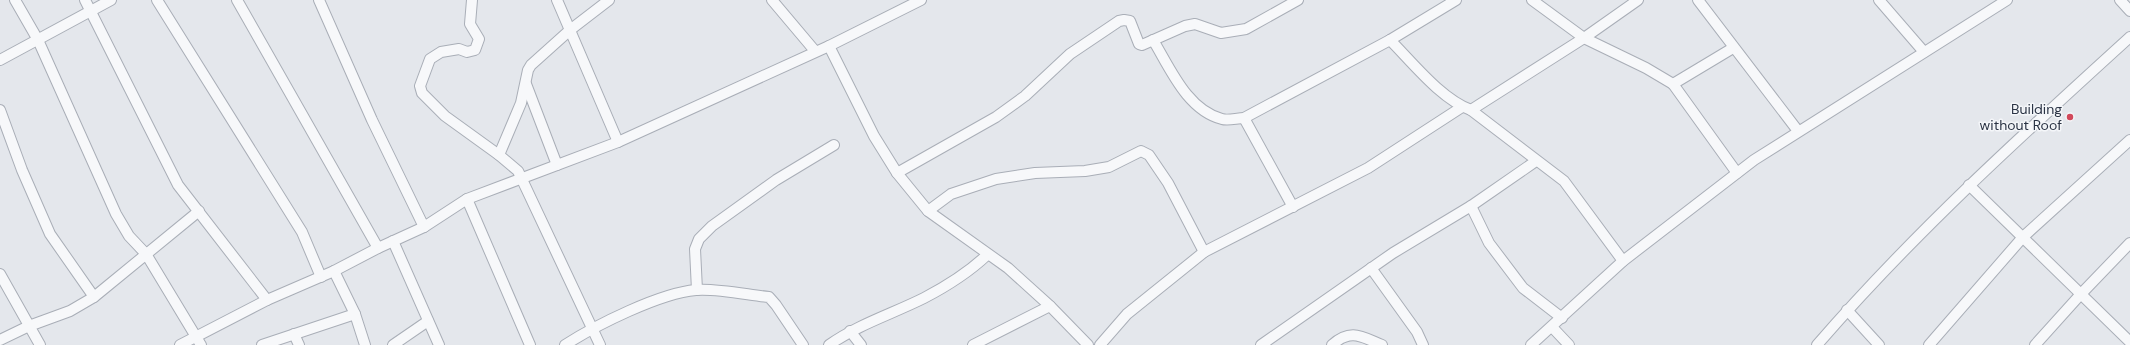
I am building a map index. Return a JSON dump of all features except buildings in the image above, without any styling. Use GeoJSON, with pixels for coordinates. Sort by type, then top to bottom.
{"type":"FeatureCollection","features":[{"type":"Feature","properties":{"kind":"street"},"geometry":{"type":"LineString","coordinates":[[15,0],[38,40],[116,214],[129,236],[146,254],[198,341]]}},
{"type":"Feature","properties":{"kind":"street"},"geometry":{"type":"LineString","coordinates":[[86,0],[178,185],[267,300]]}},
{"type":"Feature","properties":{"kind":"street"},"geometry":{"type":"LineString","coordinates":[[0,60],[110,0]]}},
{"type":"Feature","properties":{"kind":"street"},"geometry":{"type":"LineString","coordinates":[[157,0],[302,232],[321,277]]}},
{"type":"Feature","properties":{"kind":"street"},"geometry":{"type":"LineString","coordinates":[[237,0],[378,248]]}},
{"type":"Feature","properties":{"kind":"street"},"geometry":{"type":"LineString","coordinates":[[320,0],[372,120],[424,227]]}},
{"type":"Feature","properties":{"kind":"street"},"geometry":{"type":"LineString","coordinates":[[472,0],[470,24],[479,39],[475,50],[467,52],[459,49],[441,52],[430,59],[420,86],[422,93],[445,116],[499,155],[518,171],[600,345]]}},
{"type":"Feature","properties":{"kind":"street"},"geometry":{"type":"LineString","coordinates":[[557,0],[618,142]]}},
{"type":"Feature","properties":{"kind":"street"},"geometry":{"type":"LineString","coordinates":[[499,155],[521,103],[528,70],[531,65],[570,30],[609,0]]}},
{"type":"Feature","properties":{"kind":"street"},"geometry":{"type":"LineString","coordinates":[[772,0],[815,51]]}},
{"type":"Feature","properties":{"kind":"street"},"geometry":{"type":"LineString","coordinates":[[180,345],[198,341],[267,300],[334,271],[378,248],[424,227],[467,199],[521,177],[618,142],[815,51],[829,46],[921,0]]}},
{"type":"Feature","properties":{"kind":"street"},"geometry":{"type":"LineString","coordinates":[[897,173],[996,117],[1025,96],[1070,54],[1119,21],[1130,21],[1139,44],[1153,40],[1185,26],[1195,24],[1221,33],[1246,29],[1298,0]]}},
{"type":"Feature","properties":{"kind":"street"},"geometry":{"type":"LineString","coordinates":[[1153,40],[1192,100],[1206,112],[1223,120],[1244,118],[1390,40],[1456,0]]}},
{"type":"Feature","properties":{"kind":"street"},"geometry":{"type":"LineString","coordinates":[[1532,0],[1584,38],[1646,68],[1673,84],[1737,173]]}},
{"type":"Feature","properties":{"kind":"street"},"geometry":{"type":"LineString","coordinates":[[1100,345],[1127,314],[1204,252],[1368,168],[1584,38],[1638,0]]}},
{"type":"Feature","properties":{"kind":"street"},"geometry":{"type":"LineString","coordinates":[[1698,0],[1733,48],[1798,131]]}},
{"type":"Feature","properties":{"kind":"street"},"geometry":{"type":"LineString","coordinates":[[1879,0],[1924,52]]}},
{"type":"Feature","properties":{"kind":"street"},"geometry":{"type":"LineString","coordinates":[[1531,345],[1562,318],[1623,260],[1737,173],[1798,131],[2007,0]]}},
{"type":"Feature","properties":{"kind":"street"},"geometry":{"type":"LineString","coordinates":[[2120,0],[2130,11]]}},
{"type":"Feature","properties":{"kind":"street"},"geometry":{"type":"LineString","coordinates":[[1817,345],[1847,310],[1969,185],[2130,37]]}},
{"type":"Feature","properties":{"kind":"street"},"geometry":{"type":"LineString","coordinates":[[1390,40],[1447,97],[1467,108],[1564,181],[1623,260]]}},
{"type":"Feature","properties":{"kind":"street"},"geometry":{"type":"LineString","coordinates":[[829,46],[874,136],[897,173],[928,211],[1008,268],[1050,306],[1088,345]]}},
{"type":"Feature","properties":{"kind":"street"},"geometry":{"type":"LineString","coordinates":[[1673,84],[1733,48]]}},
{"type":"Feature","properties":{"kind":"street"},"geometry":{"type":"LineString","coordinates":[[526,84],[557,165]]}},
{"type":"Feature","properties":{"kind":"street"},"geometry":{"type":"LineString","coordinates":[[0,110],[22,170],[50,234],[94,297]]}},
{"type":"Feature","properties":{"kind":"street"},"geometry":{"type":"LineString","coordinates":[[1244,118],[1293,207]]}},
{"type":"Feature","properties":{"kind":"street"},"geometry":{"type":"LineString","coordinates":[[1929,345],[2023,237],[2130,140]]}},
{"type":"Feature","properties":{"kind":"street"},"geometry":{"type":"LineString","coordinates":[[697,290],[694,250],[699,239],[712,226],[776,180],[834,145]]}},
{"type":"Feature","properties":{"kind":"street"},"geometry":{"type":"LineString","coordinates":[[928,211],[951,194],[996,179],[1035,173],[1085,171],[1109,167],[1141,151],[1149,155],[1168,183],[1204,252]]}},
{"type":"Feature","properties":{"kind":"street"},"geometry":{"type":"LineString","coordinates":[[1261,345],[1371,268],[1471,206],[1536,161]]}},
{"type":"Feature","properties":{"kind":"street"},"geometry":{"type":"LineString","coordinates":[[1969,185],[2130,342]]}},
{"type":"Feature","properties":{"kind":"street"},"geometry":{"type":"LineString","coordinates":[[467,199],[530,345]]}},
{"type":"Feature","properties":{"kind":"street"},"geometry":{"type":"LineString","coordinates":[[1471,206],[1489,243],[1523,288],[1562,318]]}},
{"type":"Feature","properties":{"kind":"street"},"geometry":{"type":"LineString","coordinates":[[0,340],[29,326],[70,311],[94,297],[199,211]]}},
{"type":"Feature","properties":{"kind":"street"},"geometry":{"type":"LineString","coordinates":[[393,241],[439,345]]}},
{"type":"Feature","properties":{"kind":"street"},"geometry":{"type":"LineString","coordinates":[[2035,345],[2080,294],[2130,243]]}},
{"type":"Feature","properties":{"kind":"street"},"geometry":{"type":"LineString","coordinates":[[829,345],[850,331],[925,297],[969,272],[988,255]]}},
{"type":"Feature","properties":{"kind":"street"},"geometry":{"type":"LineString","coordinates":[[1371,268],[1417,332],[1420,344]]}},
{"type":"Feature","properties":{"kind":"street"},"geometry":{"type":"LineString","coordinates":[[334,271],[355,314],[365,345]]}},
{"type":"Feature","properties":{"kind":"street"},"geometry":{"type":"LineString","coordinates":[[0,274],[40,345]]}},
{"type":"Feature","properties":{"kind":"street"},"geometry":{"type":"LineString","coordinates":[[565,345],[592,328],[662,299],[697,290],[769,297],[803,345]]}},
{"type":"Feature","properties":{"kind":"street"},"geometry":{"type":"LineString","coordinates":[[973,345],[1050,306]]}},
{"type":"Feature","properties":{"kind":"street"},"geometry":{"type":"LineString","coordinates":[[1847,310],[1879,345]]}},
{"type":"Feature","properties":{"kind":"street"},"geometry":{"type":"LineString","coordinates":[[262,345],[355,314]]}},
{"type":"Feature","properties":{"kind":"street"},"geometry":{"type":"LineString","coordinates":[[392,345],[428,321]]}},
{"type":"Feature","properties":{"kind":"street"},"geometry":{"type":"LineString","coordinates":[[1552,327],[1570,345]]}},
{"type":"Feature","properties":{"kind":"street"},"geometry":{"type":"LineString","coordinates":[[850,331],[861,345]]}},
{"type":"Feature","properties":{"kind":"street"},"geometry":{"type":"LineString","coordinates":[[294,334],[299,345]]}},
{"type":"Feature","properties":{"kind":"street"},"geometry":{"type":"LineString","coordinates":[[1332,345],[1346,336],[1355,334],[1382,345]]}},
{"type":"Feature","properties":{"kind":"place","name":"Building without Roof"},"geometry":{"type":"Point","coordinates":[2070,117]}}]}
